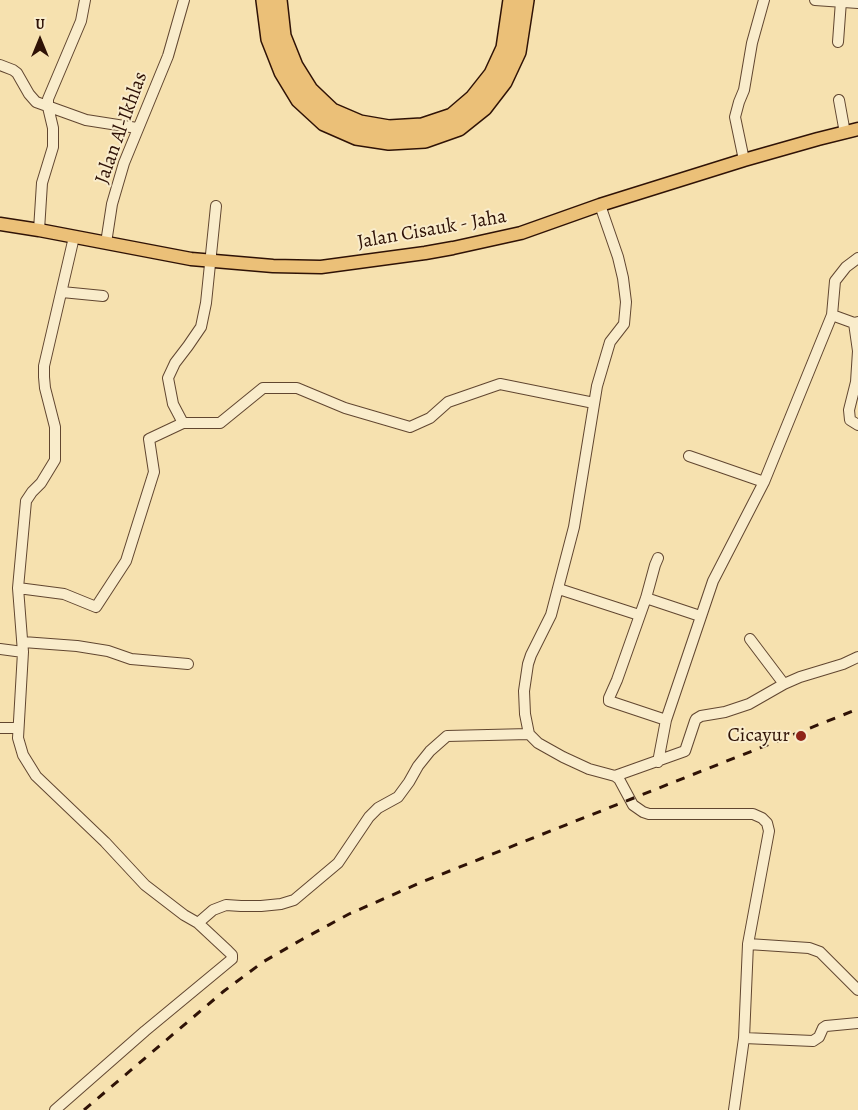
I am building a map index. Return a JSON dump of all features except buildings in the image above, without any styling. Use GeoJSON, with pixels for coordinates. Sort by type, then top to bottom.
{"type":"FeatureCollection","features":[{"type":"Feature","properties":{"kind":"highway"},"geometry":{"type":"LineString","coordinates":[[264,0],[269,39],[282,72],[299,100],[324,123],[356,137],[388,142],[425,140],[459,128],[484,108],[504,82],[518,52],[526,0]]}},
{"type":"Feature","properties":{"kind":"highway"},"geometry":{"type":"LineString","coordinates":[[279,0],[283,36],[295,66],[310,90],[332,111],[360,123],[390,128],[422,126],[452,116],[473,98],[492,74],[504,48],[511,0]]}},
{"type":"Feature","properties":{"kind":"main road","name":"Jalan Cisauk - Jaha"},"geometry":{"type":"LineString","coordinates":[[0,224],[191,259],[273,266],[321,267],[425,253],[520,233],[600,205],[744,160],[852,131]]}},
{"type":"Feature","properties":{"kind":"street"},"geometry":{"type":"LineString","coordinates":[[39,230],[42,183],[53,147],[53,128],[48,107],[50,93],[81,21],[85,0]]}},
{"type":"Feature","properties":{"kind":"street","name":"Jalan Al-Ikhlas"},"geometry":{"type":"LineString","coordinates":[[106,243],[112,204],[124,163],[168,56],[184,0]]}},
{"type":"Feature","properties":{"kind":"street"},"geometry":{"type":"LineString","coordinates":[[744,160],[735,117],[744,90],[752,43],[764,0]]}},
{"type":"Feature","properties":{"kind":"street"},"geometry":{"type":"LineString","coordinates":[[814,0],[858,3]]}},
{"type":"Feature","properties":{"kind":"street"},"geometry":{"type":"LineString","coordinates":[[838,42],[841,1]]}},
{"type":"Feature","properties":{"kind":"street"},"geometry":{"type":"LineString","coordinates":[[0,65],[17,73],[36,102],[86,120],[137,128]]}},
{"type":"Feature","properties":{"kind":"street"},"geometry":{"type":"LineString","coordinates":[[840,100],[852,131]]}},
{"type":"Feature","properties":{"kind":"street"},"geometry":{"type":"LineString","coordinates":[[600,205],[618,257],[623,278],[626,302],[624,324],[610,342],[597,386],[574,527],[559,589],[551,615],[528,664],[524,692],[525,714],[529,734],[538,743],[563,757],[615,776],[619,779],[633,805],[642,812],[649,814],[753,814],[762,818],[767,823],[769,831],[748,944],[744,1038],[734,1110]]}},
{"type":"Feature","properties":{"kind":"street"},"geometry":{"type":"LineString","coordinates":[[183,423],[173,404],[168,378],[175,362],[201,327],[206,303],[216,206]]}},
{"type":"Feature","properties":{"kind":"street"},"geometry":{"type":"LineString","coordinates":[[55,1110],[145,1031],[232,959],[232,955],[198,923],[184,915],[145,885],[105,842],[36,776],[23,755],[18,738],[23,647],[18,588],[26,501],[41,483],[55,460],[55,426],[44,377],[44,366],[74,237]]}},
{"type":"Feature","properties":{"kind":"street"},"geometry":{"type":"LineString","coordinates":[[658,762],[666,720],[713,581],[764,482],[832,315],[835,281],[846,267],[858,258]]}},
{"type":"Feature","properties":{"kind":"street"},"geometry":{"type":"LineString","coordinates":[[62,292],[102,296]]}},
{"type":"Feature","properties":{"kind":"street"},"geometry":{"type":"LineString","coordinates":[[832,315],[856,322],[858,352],[856,382],[849,410],[850,420],[858,425]]}},
{"type":"Feature","properties":{"kind":"street"},"geometry":{"type":"LineString","coordinates":[[18,588],[64,594],[96,608],[126,561],[132,543],[154,472],[149,439],[183,423],[220,423],[263,388],[297,388],[344,408],[410,427],[430,418],[448,402],[500,384],[594,403]]}},
{"type":"Feature","properties":{"kind":"street"},"geometry":{"type":"LineString","coordinates":[[689,456],[764,482]]}},
{"type":"Feature","properties":{"kind":"street"},"geometry":{"type":"LineString","coordinates":[[658,558],[618,680],[609,701],[666,720]]}},
{"type":"Feature","properties":{"kind":"street"},"geometry":{"type":"LineString","coordinates":[[559,589],[639,615]]}},
{"type":"Feature","properties":{"kind":"street"},"geometry":{"type":"LineString","coordinates":[[646,598],[700,616]]}},
{"type":"Feature","properties":{"kind":"street"},"geometry":{"type":"LineString","coordinates":[[750,638],[784,684]]}},
{"type":"Feature","properties":{"kind":"street"},"geometry":{"type":"LineString","coordinates":[[0,649],[77,646],[108,651],[131,659],[188,664]]}},
{"type":"Feature","properties":{"kind":"street"},"geometry":{"type":"LineString","coordinates":[[615,776],[685,751],[695,721],[701,716],[725,712],[749,704],[800,677],[843,664],[858,657]]}},
{"type":"Feature","properties":{"kind":"street"},"geometry":{"type":"LineString","coordinates":[[0,728],[18,728]]}},
{"type":"Feature","properties":{"kind":"street"},"geometry":{"type":"LineString","coordinates":[[198,923],[213,910],[226,904],[261,906],[294,900],[338,863],[369,817],[378,808],[398,797],[430,751],[447,736],[529,734]]}},
{"type":"Feature","properties":{"kind":"street"},"geometry":{"type":"LineString","coordinates":[[748,944],[809,948],[820,952],[858,990]]}},
{"type":"Feature","properties":{"kind":"street"},"geometry":{"type":"LineString","coordinates":[[744,1038],[813,1041],[819,1037],[826,1026],[858,1023]]}},
{"type":"Feature","properties":{"kind":"railway"},"geometry":{"type":"LineString","coordinates":[[84,1110],[224,991],[263,962],[349,914],[422,882],[858,709]]}},
{"type":"Feature","properties":{"kind":"place","name":"Cicayur"},"geometry":{"type":"Point","coordinates":[801,736]}}]}
